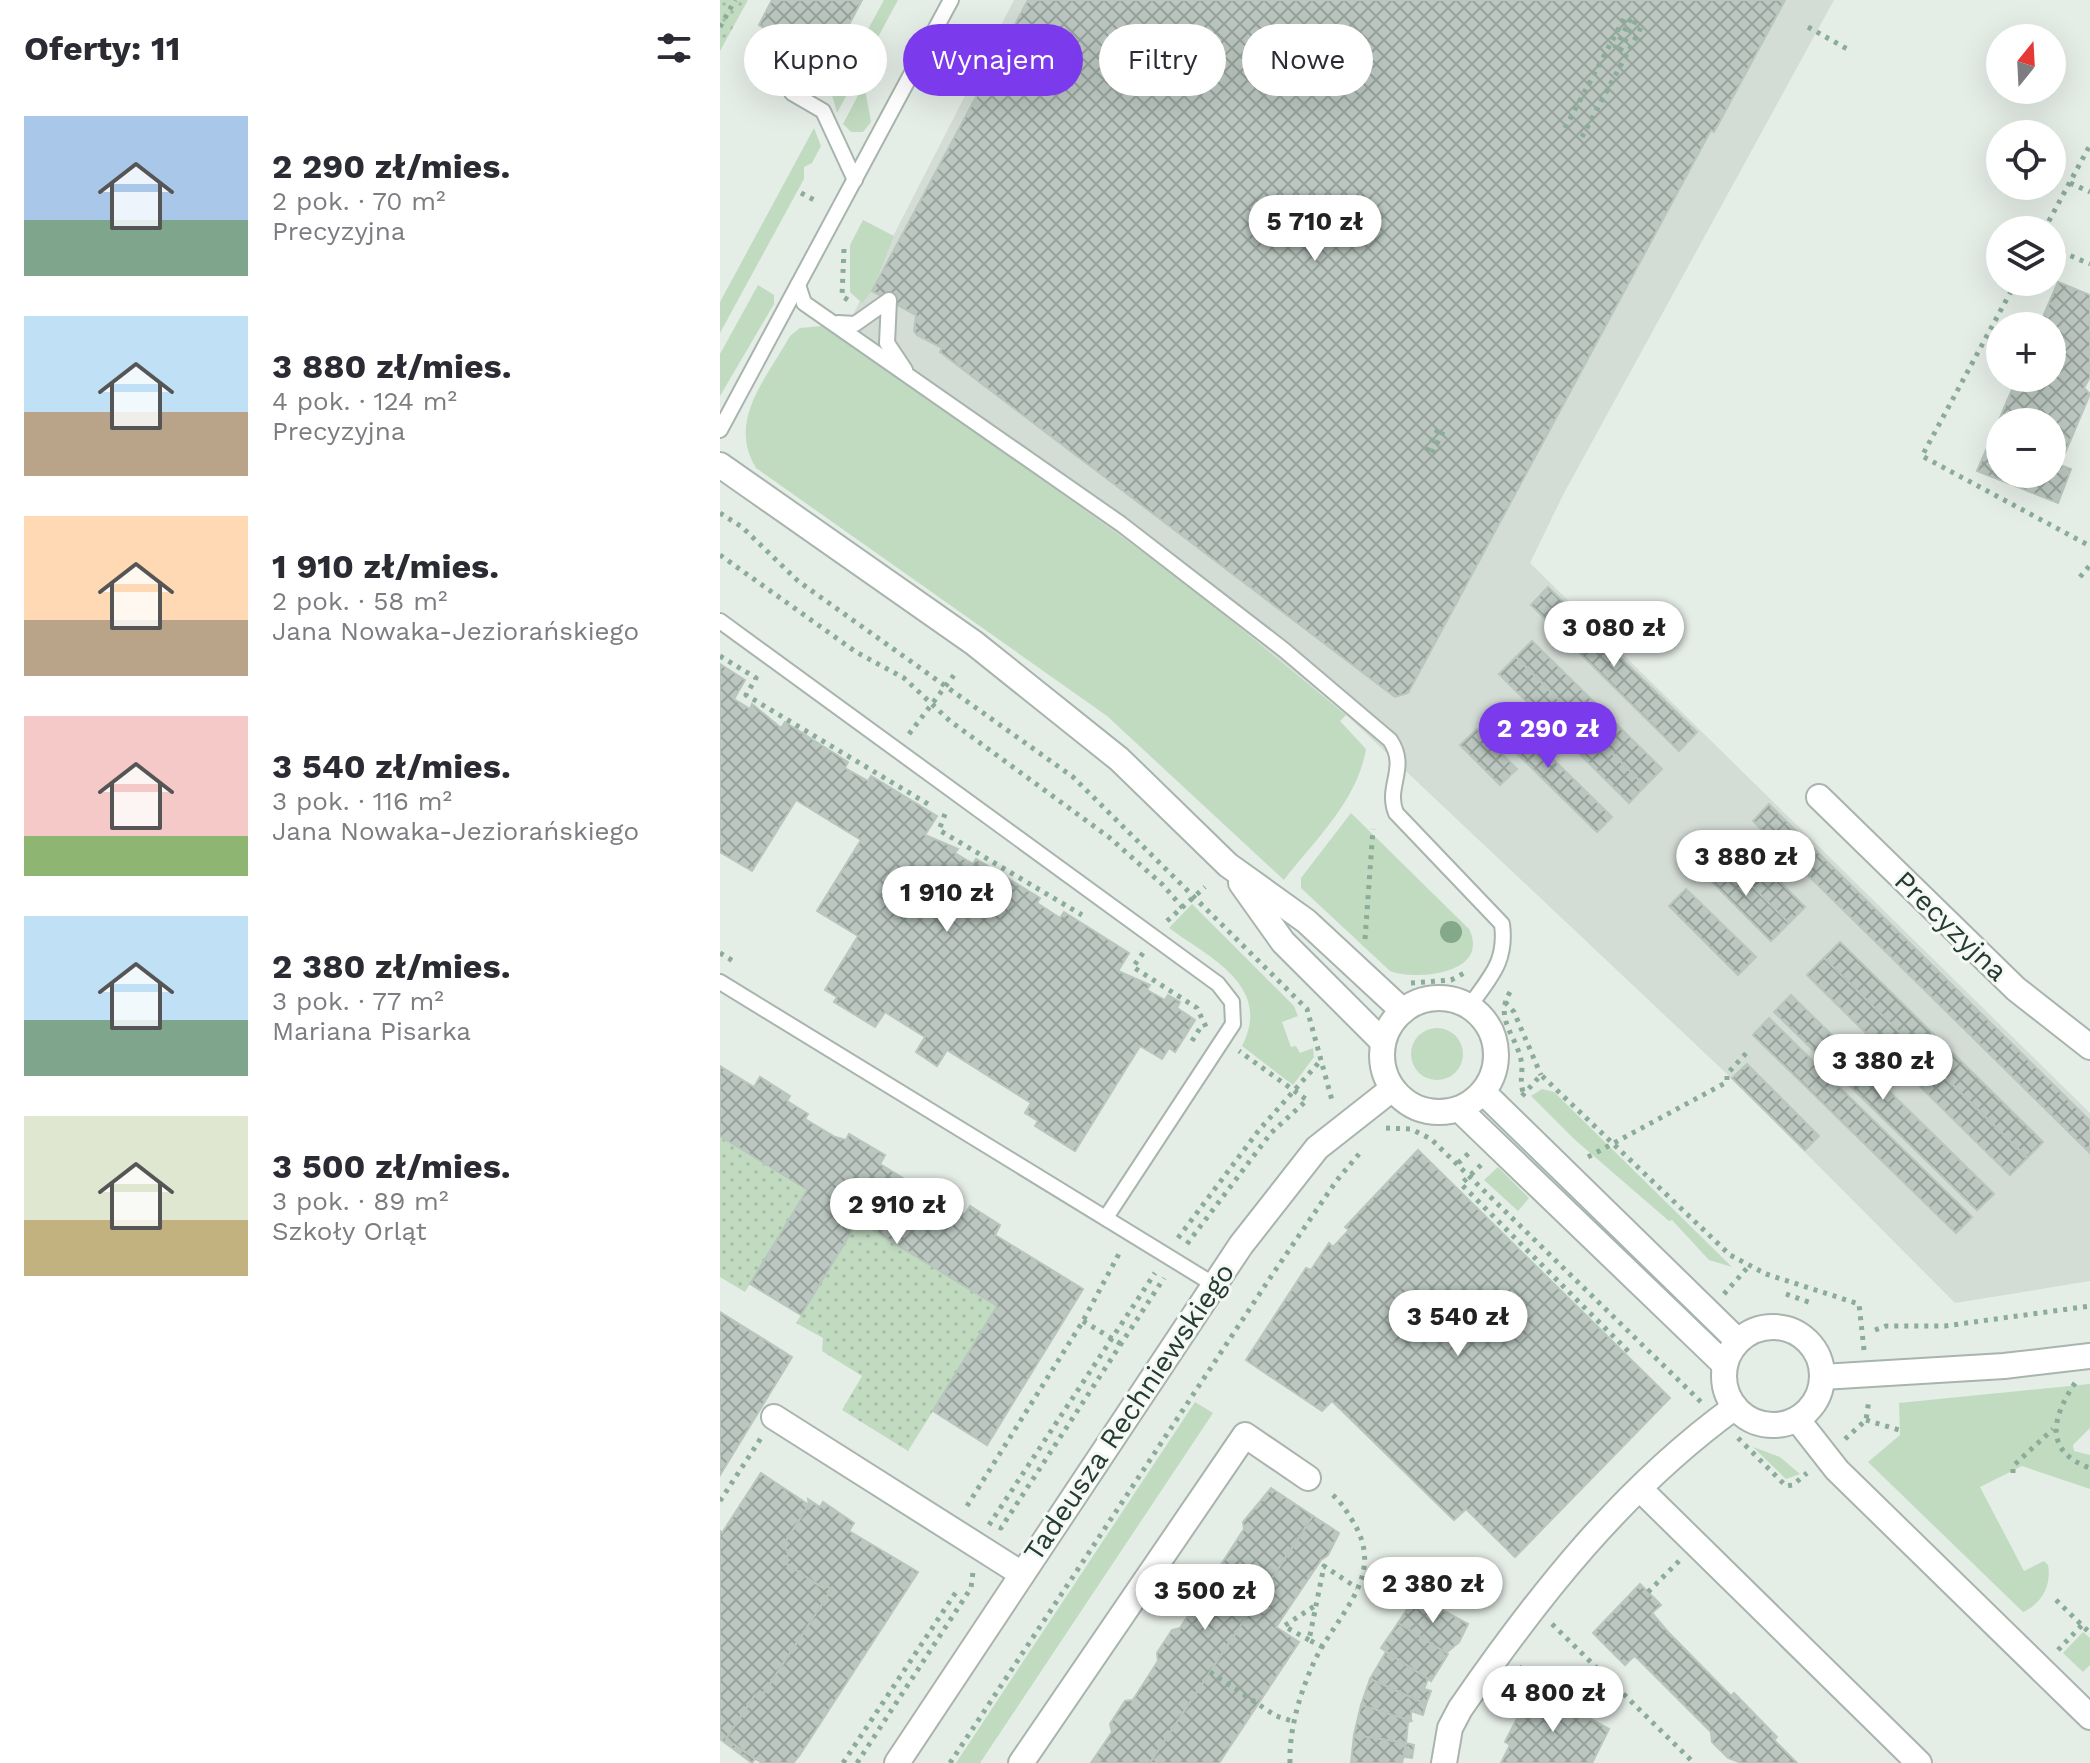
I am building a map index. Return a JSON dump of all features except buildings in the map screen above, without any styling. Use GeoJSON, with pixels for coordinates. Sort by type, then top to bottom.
{"type":"FeatureCollection","features":[{"type":"Feature","properties":{"kind":"street"},"geometry":{"type":"LineString","coordinates":[[720,465],[974,643],[1119,759],[1228,865],[1306,921],[1403,1011]]}},
{"type":"Feature","properties":{"kind":"street","name":"Precyzyjna"},"geometry":{"type":"LineString","coordinates":[[1819,797],[2016,989],[2090,1047]]}},
{"type":"Feature","properties":{"kind":"street"},"geometry":{"type":"LineString","coordinates":[[1228,865],[1283,942],[1383,1042]]}},
{"type":"Feature","properties":{"kind":"street"},"geometry":{"type":"LineString","coordinates":[[1435,998],[1469,1007],[1482,1017],[1495,1046],[1493,1070],[1483,1092],[1459,1109],[1430,1112],[1415,1107],[1392,1089],[1381,1059],[1383,1042],[1390,1025],[1403,1011],[1418,1002],[1435,998]]}},
{"type":"Feature","properties":{"kind":"street","name":"Tadeusza Rechniewskiego"},"geometry":{"type":"LineString","coordinates":[[897,1763],[1213,1284],[1290,1178],[1317,1148],[1392,1089]]}},
{"type":"Feature","properties":{"kind":"street"},"geometry":{"type":"LineString","coordinates":[[1483,1092],[1738,1341]]}},
{"type":"Feature","properties":{"kind":"street"},"geometry":{"type":"LineString","coordinates":[[1459,1109],[1725,1365]]}},
{"type":"Feature","properties":{"kind":"street"},"geometry":{"type":"LineString","coordinates":[[1760,1328],[1786,1329],[1798,1334],[1816,1352],[1822,1377],[1815,1401],[1797,1419],[1769,1425],[1750,1419],[1735,1407],[1725,1387],[1725,1365],[1738,1341],[1760,1328]]}},
{"type":"Feature","properties":{"kind":"street"},"geometry":{"type":"LineString","coordinates":[[1822,1377],[2004,1366],[2090,1356]]}},
{"type":"Feature","properties":{"kind":"street"},"geometry":{"type":"LineString","coordinates":[[1444,1763],[1447,1739],[1460,1709],[1521,1620],[1598,1528],[1735,1407]]}},
{"type":"Feature","properties":{"kind":"street"},"geometry":{"type":"LineString","coordinates":[[774,1417],[1022,1574]]}},
{"type":"Feature","properties":{"kind":"street"},"geometry":{"type":"LineString","coordinates":[[1797,1419],[1837,1470],[2090,1717]]}},
{"type":"Feature","properties":{"kind":"street"},"geometry":{"type":"LineString","coordinates":[[1021,1763],[1245,1435],[1308,1478]]}},
{"type":"Feature","properties":{"kind":"street"},"geometry":{"type":"LineString","coordinates":[[1640,1489],[1919,1763]]}},
{"type":"Feature","properties":{"kind":"lane"},"geometry":{"type":"LineString","coordinates":[[720,430],[951,0]]}},
{"type":"Feature","properties":{"kind":"lane"},"geometry":{"type":"LineString","coordinates":[[797,96],[823,111],[855,180]]}},
{"type":"Feature","properties":{"kind":"lane"},"geometry":{"type":"LineString","coordinates":[[798,285],[804,303],[838,323],[1134,533],[1284,650],[1390,740],[1399,759],[1393,796],[1396,813],[1502,924],[1505,947],[1493,975],[1469,1007]]}},
{"type":"Feature","properties":{"kind":"lane"},"geometry":{"type":"LineString","coordinates":[[838,323],[855,324],[889,300],[887,343],[908,374]]}},
{"type":"Feature","properties":{"kind":"lane"},"geometry":{"type":"LineString","coordinates":[[720,621],[1218,984],[1232,1002],[1233,1024],[1107,1216]]}},
{"type":"Feature","properties":{"kind":"lane"},"geometry":{"type":"LineString","coordinates":[[720,982],[1107,1216],[1213,1284]]}},
{"type":"Feature","properties":{"kind":"path"},"geometry":{"type":"LineString","coordinates":[[720,27],[735,0]]}},
{"type":"Feature","properties":{"kind":"path"},"geometry":{"type":"LineString","coordinates":[[1565,128],[1631,18],[1618,50]]}},
{"type":"Feature","properties":{"kind":"path"},"geometry":{"type":"LineString","coordinates":[[1582,137],[1643,24]]}},
{"type":"Feature","properties":{"kind":"path"},"geometry":{"type":"LineString","coordinates":[[1808,27],[1849,50]]}},
{"type":"Feature","properties":{"kind":"path"},"geometry":{"type":"LineString","coordinates":[[2052,216],[2090,145]]}},
{"type":"Feature","properties":{"kind":"path"},"geometry":{"type":"LineString","coordinates":[[2070,183],[2090,192]]}},
{"type":"Feature","properties":{"kind":"path"},"geometry":{"type":"LineString","coordinates":[[801,193],[826,206]]}},
{"type":"Feature","properties":{"kind":"path"},"geometry":{"type":"LineString","coordinates":[[844,245],[842,296],[869,314]]}},
{"type":"Feature","properties":{"kind":"path"},"geometry":{"type":"LineString","coordinates":[[2066,254],[2090,264]]}},
{"type":"Feature","properties":{"kind":"path"},"geometry":{"type":"LineString","coordinates":[[2008,296],[1922,456],[2090,546]]}},
{"type":"Feature","properties":{"kind":"path"},"geometry":{"type":"LineString","coordinates":[[1430,452],[1442,426]]}},
{"type":"Feature","properties":{"kind":"path"},"geometry":{"type":"LineString","coordinates":[[720,513],[742,527],[798,581],[1058,766]]}},
{"type":"Feature","properties":{"kind":"path"},"geometry":{"type":"LineString","coordinates":[[720,555],[856,652],[904,678],[932,704],[1110,838],[1163,885],[1183,908]]}},
{"type":"Feature","properties":{"kind":"path"},"geometry":{"type":"LineString","coordinates":[[2080,577],[2090,565]]}},
{"type":"Feature","properties":{"kind":"path"},"geometry":{"type":"LineString","coordinates":[[720,656],[756,678],[746,695],[947,815],[939,830],[1089,920]]}},
{"type":"Feature","properties":{"kind":"path"},"geometry":{"type":"LineString","coordinates":[[908,735],[954,675]]}},
{"type":"Feature","properties":{"kind":"path"},"geometry":{"type":"LineString","coordinates":[[1365,942],[1373,829]]}},
{"type":"Feature","properties":{"kind":"path"},"geometry":{"type":"LineString","coordinates":[[1163,925],[1205,887]]}},
{"type":"Feature","properties":{"kind":"path"},"geometry":{"type":"LineString","coordinates":[[1130,944],[1144,952],[1133,967],[1197,1008],[1202,1025],[1189,1045]]}},
{"type":"Feature","properties":{"kind":"path"},"geometry":{"type":"LineString","coordinates":[[1505,1002],[1514,1012],[1541,1075]]}},
{"type":"Feature","properties":{"kind":"path"},"geometry":{"type":"LineString","coordinates":[[1587,1157],[1727,1082],[1727,1074],[1750,1049]]}},
{"type":"Feature","properties":{"kind":"path"},"geometry":{"type":"LineString","coordinates":[[1171,1234],[1187,1244],[1271,1133],[1307,1100],[1239,1051]]}},
{"type":"Feature","properties":{"kind":"path"},"geometry":{"type":"LineString","coordinates":[[857,1763],[971,1588],[977,1545],[1167,1254],[1227,1171],[1323,1058]]}},
{"type":"Feature","properties":{"kind":"path"},"geometry":{"type":"LineString","coordinates":[[950,1763],[1272,1275],[1337,1180],[1359,1154]]}},
{"type":"Feature","properties":{"kind":"path"},"geometry":{"type":"LineString","coordinates":[[1108,1242],[1131,1256]]}},
{"type":"Feature","properties":{"kind":"path"},"geometry":{"type":"LineString","coordinates":[[967,1506],[1083,1321],[1121,1250]]}},
{"type":"Feature","properties":{"kind":"path"},"geometry":{"type":"LineString","coordinates":[[1001,1528],[1165,1277],[1148,1267]]}},
{"type":"Feature","properties":{"kind":"path"},"geometry":{"type":"LineString","coordinates":[[1786,1294],[1814,1304]]}},
{"type":"Feature","properties":{"kind":"path"},"geometry":{"type":"LineString","coordinates":[[1875,1330],[1886,1326],[1945,1326],[2090,1306]]}},
{"type":"Feature","properties":{"kind":"path"},"geometry":{"type":"LineString","coordinates":[[1083,1321],[1121,1344]]}},
{"type":"Feature","properties":{"kind":"path"},"geometry":{"type":"LineString","coordinates":[[2013,1473],[2013,1466],[2047,1438],[2054,1428],[2060,1405],[2077,1380]]}},
{"type":"Feature","properties":{"kind":"path"},"geometry":{"type":"LineString","coordinates":[[720,1501],[774,1417]]}},
{"type":"Feature","properties":{"kind":"path"},"geometry":{"type":"LineString","coordinates":[[1866,1420],[1899,1430]]}},
{"type":"Feature","properties":{"kind":"path"},"geometry":{"type":"LineString","coordinates":[[2054,1428],[2061,1447],[2080,1464],[2090,1468]]}},
{"type":"Feature","properties":{"kind":"path"},"geometry":{"type":"LineString","coordinates":[[1290,1763],[1298,1705],[1323,1647],[1366,1566],[1365,1540],[1339,1499],[1308,1478]]}},
{"type":"Feature","properties":{"kind":"path"},"geometry":{"type":"LineString","coordinates":[[1648,1592],[1685,1555]]}},
{"type":"Feature","properties":{"kind":"path"},"geometry":{"type":"LineString","coordinates":[[1309,1640],[1324,1566],[1357,1588]]}},
{"type":"Feature","properties":{"kind":"path"},"geometry":{"type":"LineString","coordinates":[[843,1763],[956,1592]]}},
{"type":"Feature","properties":{"kind":"path"},"geometry":{"type":"LineString","coordinates":[[2056,1600],[2090,1633]]}},
{"type":"Feature","properties":{"kind":"path"},"geometry":{"type":"LineString","coordinates":[[1316,1605],[1284,1626],[1323,1647]]}},
{"type":"Feature","properties":{"kind":"path"},"geometry":{"type":"LineString","coordinates":[[1544,1619],[1694,1763]]}},
{"type":"Feature","properties":{"kind":"path"},"geometry":{"type":"LineString","coordinates":[[2056,1652],[2082,1625]]}},
{"type":"Feature","properties":{"kind":"path"},"geometry":{"type":"LineString","coordinates":[[1507,1676],[1522,1653]]}},
{"type":"Feature","properties":{"kind":"path"},"geometry":{"type":"LineString","coordinates":[[1515,1664],[1567,1699],[1611,1681]]}},
{"type":"Feature","properties":{"kind":"path"},"geometry":{"type":"LineString","coordinates":[[1210,1672],[1276,1716],[1295,1722]]}},
{"type":"Feature","properties":{"kind":"shaded area"},"geometry":{"type":"Polygon","coordinates":[[[1014,0],[1834,0],[1563,495],[1530,563],[2090,1113],[2090,1281],[1955,1303],[1727,1074],[1340,709],[1192,588],[841,338],[965,96],[1083,96],[1083,24],[1002,24],[1014,0]]]}},
{"type":"Feature","properties":{"kind":"green space"},"geometry":{"type":"Polygon","coordinates":[[[720,0],[748,0],[720,51],[720,0]]]}},
{"type":"Feature","properties":{"kind":"green space"},"geometry":{"type":"Polygon","coordinates":[[[884,0],[898,0],[885,24],[871,24],[884,0]]]}},
{"type":"Feature","properties":{"kind":"green space"},"geometry":{"type":"Polygon","coordinates":[[[832,96],[846,96],[837,113],[832,96]]]}},
{"type":"Feature","properties":{"kind":"green space"},"geometry":{"type":"Polygon","coordinates":[[[858,96],[866,96],[871,122],[863,132],[851,132],[843,124],[858,96]]]}},
{"type":"Feature","properties":{"kind":"green space"},"geometry":{"type":"Polygon","coordinates":[[[814,128],[821,146],[812,163],[804,167],[804,179],[720,333],[720,302],[814,128]]]}},
{"type":"Feature","properties":{"kind":"green space"},"geometry":{"type":"Polygon","coordinates":[[[863,220],[894,236],[872,291],[862,303],[850,292],[850,245],[863,220]]]}},
{"type":"Feature","properties":{"kind":"green space"},"geometry":{"type":"Polygon","coordinates":[[[758,285],[774,295],[774,304],[720,396],[720,354],[758,285]]]}},
{"type":"Feature","properties":{"kind":"green space"},"geometry":{"type":"Polygon","coordinates":[[[822,326],[930,398],[1192,588],[1346,715],[1340,721],[1366,749],[1361,768],[1354,786],[1333,819],[1284,880],[1107,716],[756,468],[748,451],[746,434],[753,400],[790,336],[800,328],[822,326]]]}},
{"type":"Feature","properties":{"kind":"green space"},"geometry":{"type":"Polygon","coordinates":[[[1351,813],[1469,929],[1473,944],[1470,956],[1461,965],[1432,974],[1390,971],[1301,888],[1301,878],[1351,813]]]}},
{"type":"Feature","properties":{"kind":"green space"},"geometry":{"type":"Polygon","coordinates":[[[1192,904],[1294,1006],[1298,1016],[1282,1022],[1291,1047],[1296,1046],[1300,1053],[1313,1048],[1314,1057],[1293,1085],[1242,1046],[1249,1025],[1249,1006],[1243,990],[1232,976],[1169,928],[1192,904]]]}},
{"type":"Feature","properties":{"kind":"green space"},"geometry":{"type":"Polygon","coordinates":[[[1437,1028],[1455,1036],[1463,1054],[1455,1072],[1437,1080],[1419,1072],[1411,1054],[1419,1036],[1437,1028]]]}},
{"type":"Feature","properties":{"kind":"green space"},"geometry":{"type":"Polygon","coordinates":[[[1542,1089],[1554,1092],[1732,1267],[1709,1260],[1672,1220],[1669,1221],[1573,1138],[1531,1096],[1542,1089]]]}},
{"type":"Feature","properties":{"kind":"green space"},"geometry":{"type":"Polygon","coordinates":[[[720,1137],[808,1192],[745,1292],[720,1277],[720,1137]]]}},
{"type":"Feature","properties":{"kind":"green space"},"geometry":{"type":"Polygon","coordinates":[[[1498,1167],[1529,1198],[1518,1211],[1484,1180],[1498,1167]]]}},
{"type":"Feature","properties":{"kind":"green space"},"geometry":{"type":"Polygon","coordinates":[[[859,1221],[998,1307],[908,1451],[842,1410],[862,1376],[822,1351],[823,1338],[796,1323],[859,1221]]]}},
{"type":"Feature","properties":{"kind":"green space"},"geometry":{"type":"Polygon","coordinates":[[[2090,1384],[2090,1428],[2073,1445],[2074,1451],[2090,1455],[2090,1489],[2022,1466],[1980,1487],[2024,1571],[2044,1561],[2048,1565],[2044,1593],[2023,1612],[1868,1462],[1900,1435],[1899,1403],[2090,1384]]]}},
{"type":"Feature","properties":{"kind":"green space"},"geometry":{"type":"Polygon","coordinates":[[[1195,1402],[1213,1413],[980,1763],[956,1763],[1195,1402]]]}},
{"type":"Feature","properties":{"kind":"green space"},"geometry":{"type":"Polygon","coordinates":[[[1753,1447],[1780,1457],[1800,1474],[1786,1479],[1753,1447]]]}},
{"type":"Feature","properties":{"kind":"green space"},"geometry":{"type":"Polygon","coordinates":[[[2083,1632],[2090,1638],[2090,1665],[2083,1672],[2063,1653],[2083,1632]]]}}]}
